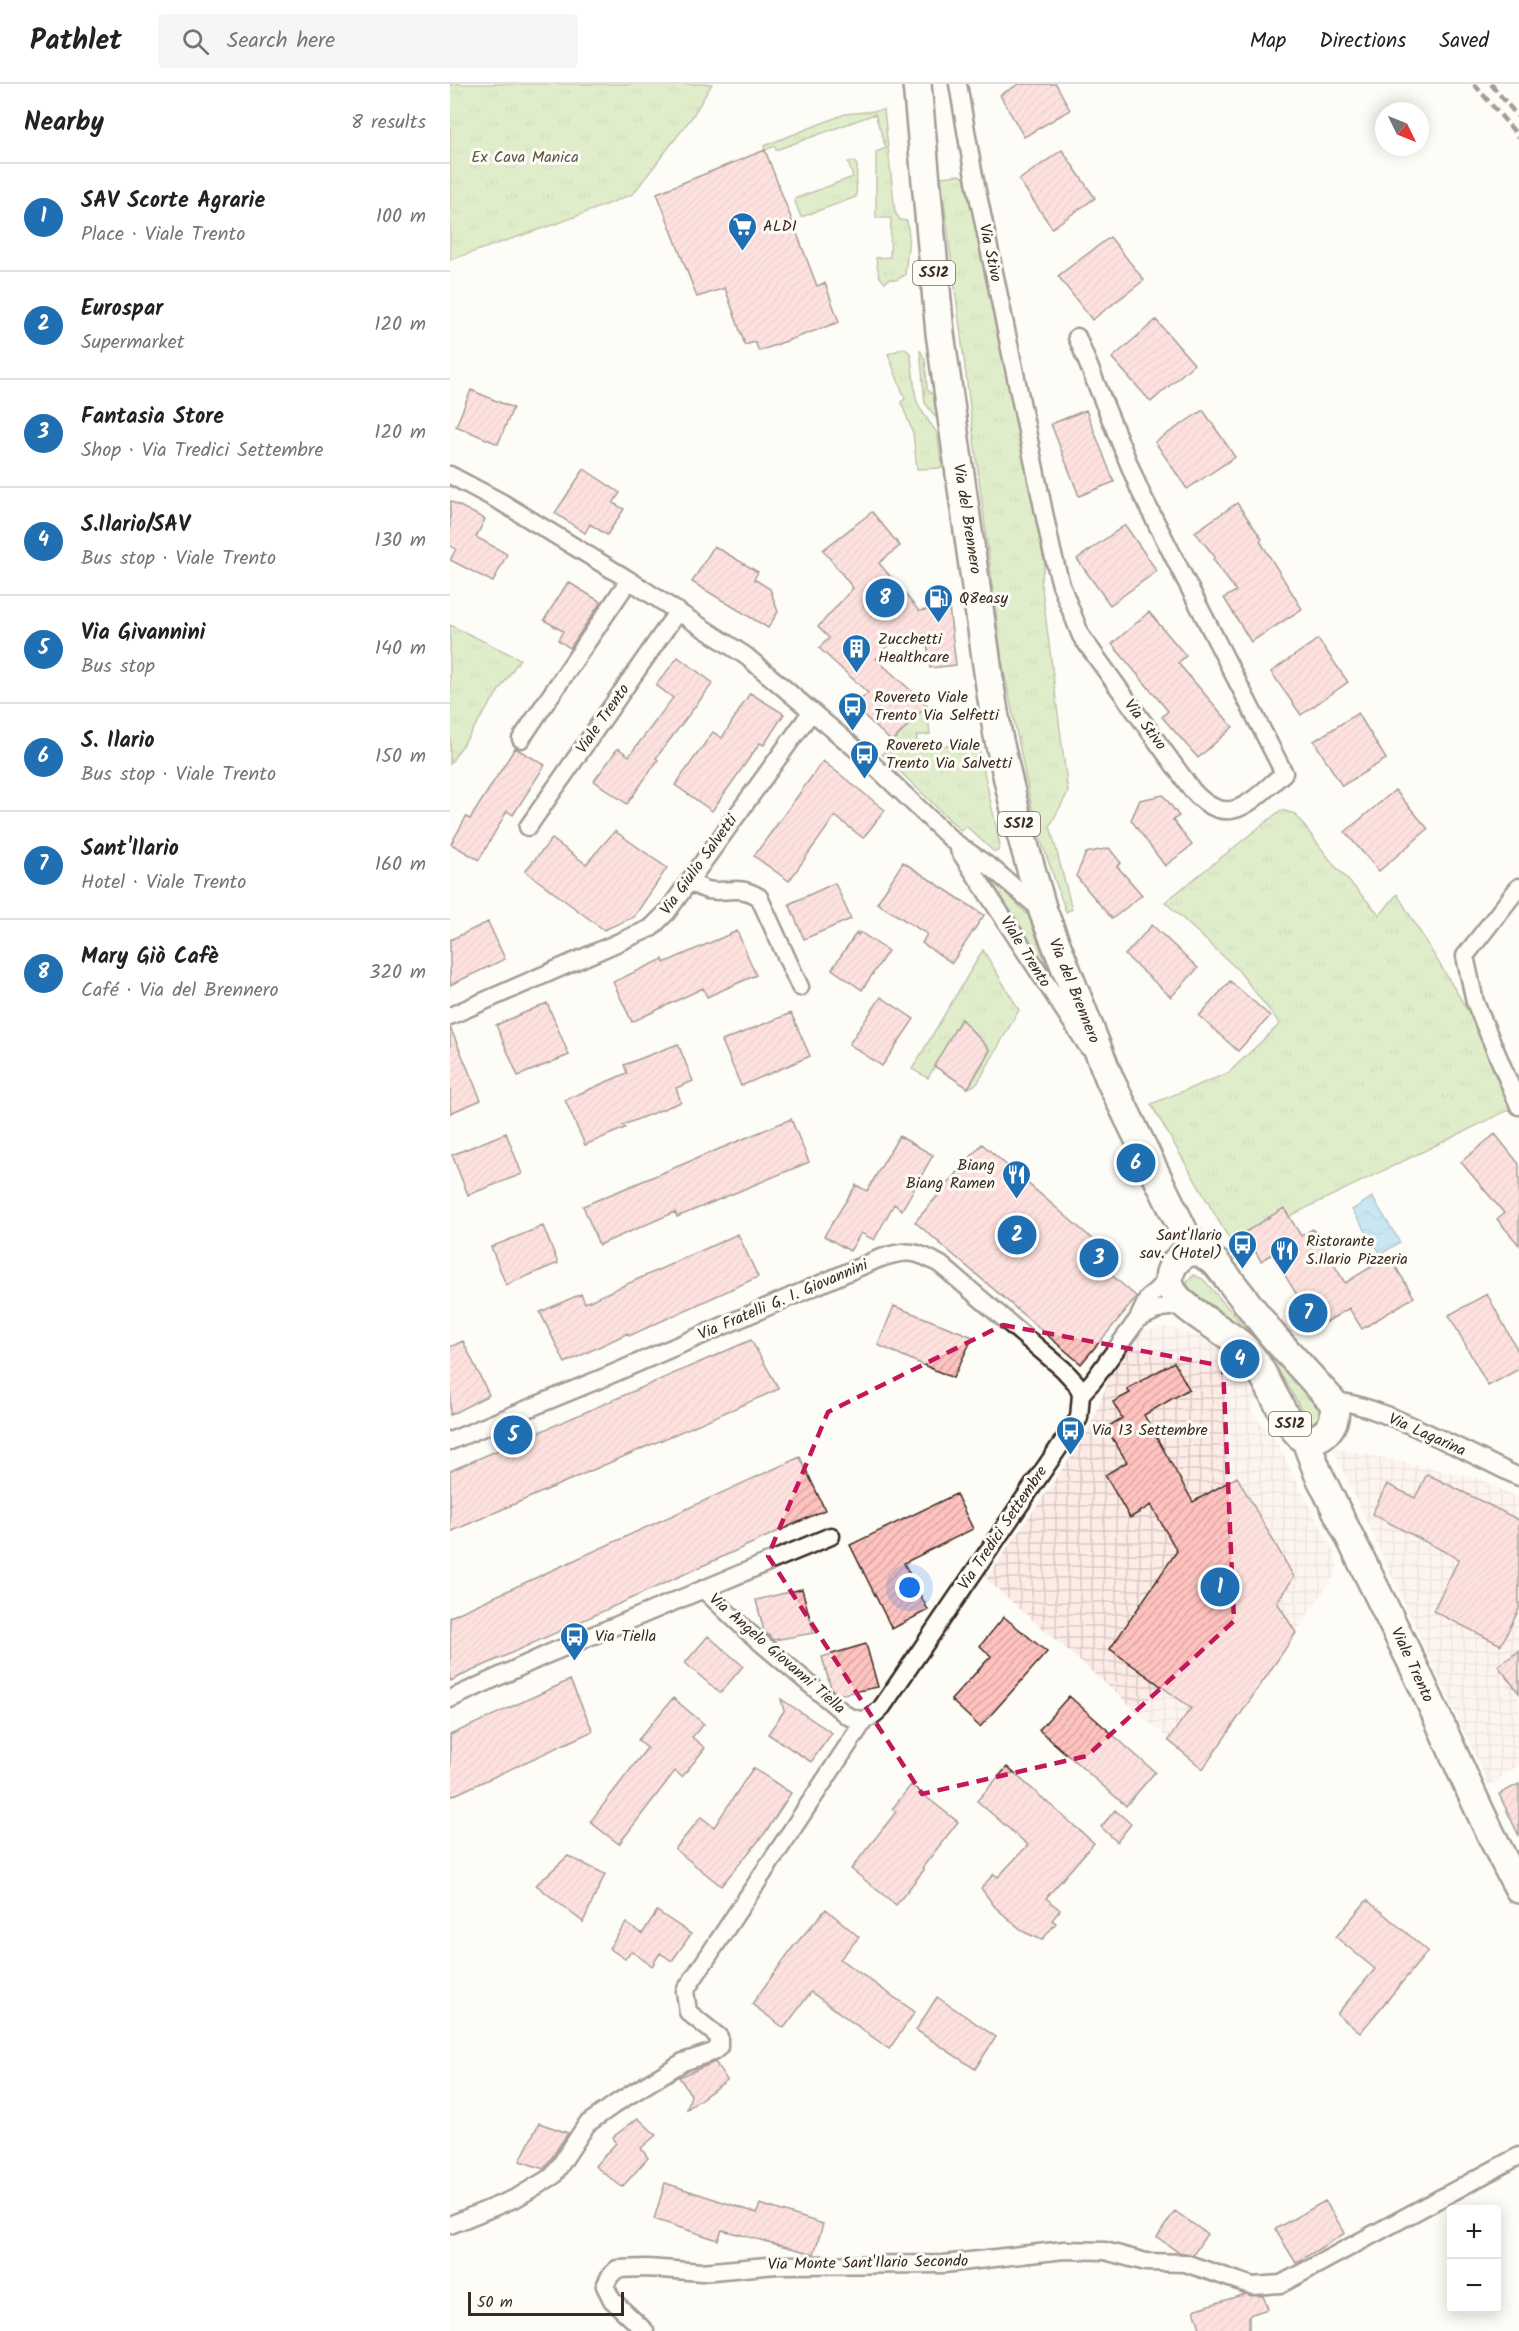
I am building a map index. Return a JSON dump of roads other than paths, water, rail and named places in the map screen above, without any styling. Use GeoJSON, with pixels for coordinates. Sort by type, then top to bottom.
{"type":"FeatureCollection","features":[{"type":"Feature","properties":{"kind":"main road","name":"Via del Brennero"},"geometry":{"type":"LineString","coordinates":[[917,84],[940,333],[998,736],[1043,912],[1110,1080]]}},
{"type":"Feature","properties":{"kind":"main road","name":"Viale Trento"},"geometry":{"type":"LineString","coordinates":[[1110,1080],[1185,1234],[1199,1252],[1216,1263],[1273,1336],[1333,1402]]}},
{"type":"Feature","properties":{"kind":"main road"},"geometry":{"type":"LineString","coordinates":[[1170,1277],[1174,1263],[1182,1255],[1199,1252]]}},
{"type":"Feature","properties":{"kind":"main road","name":"Viale Trento"},"geometry":{"type":"LineString","coordinates":[[1170,1277],[1172,1291],[1185,1305],[1231,1337],[1260,1366],[1294,1431],[1306,1440],[1318,1473],[1414,1666],[1474,1801],[1519,1888]]}},
{"type":"Feature","properties":{"kind":"main road","name":"SS12"},"geometry":{"type":"LineString","coordinates":[[1306,1440],[1316,1439],[1334,1423],[1336,1413],[1333,1402]]}},
{"type":"Feature","properties":{"kind":"street","name":"Via Stivo"},"geometry":{"type":"LineString","coordinates":[[958,84],[973,171],[1052,551],[1073,619],[1102,668],[1203,803],[1222,812],[1237,810],[1284,772],[1140,492],[1077,337]]}},
{"type":"Feature","properties":{"kind":"street","name":"Viale Trento"},"geometry":{"type":"LineString","coordinates":[[450,475],[501,502],[629,580],[746,656],[870,762],[953,842],[993,869],[1043,912]]}},
{"type":"Feature","properties":{"kind":"street"},"geometry":{"type":"LineString","coordinates":[[521,739],[629,580]]}},
{"type":"Feature","properties":{"kind":"street","name":"Viale Trento"},"geometry":{"type":"LineString","coordinates":[[528,827],[678,611]]}},
{"type":"Feature","properties":{"kind":"street","name":"Via Giulio Salvetti"},"geometry":{"type":"LineString","coordinates":[[450,1016],[651,928],[667,912],[812,711]]}},
{"type":"Feature","properties":{"kind":"street","name":"Viale Trento"},"geometry":{"type":"LineString","coordinates":[[953,842],[1110,1080]]}},
{"type":"Feature","properties":{"kind":"street"},"geometry":{"type":"LineString","coordinates":[[689,881],[707,890],[740,889],[750,891],[759,897],[800,987]]}},
{"type":"Feature","properties":{"kind":"street"},"geometry":{"type":"LineString","coordinates":[[1519,887],[1465,956],[1474,1002],[1519,1106]]}},
{"type":"Feature","properties":{"kind":"street","name":"Via Fratelli G. I. Giovannini"},"geometry":{"type":"LineString","coordinates":[[450,1441],[879,1259],[910,1251],[924,1255],[950,1272],[1063,1369],[1076,1383],[1081,1394]]}},
{"type":"Feature","properties":{"kind":"street","name":"Via Tredici Settembre"},"geometry":{"type":"LineString","coordinates":[[882,1707],[1079,1418],[1081,1394],[1138,1319],[1148,1298],[1170,1277]]}},
{"type":"Feature","properties":{"kind":"street"},"geometry":{"type":"LineString","coordinates":[[1138,1319],[1161,1308],[1185,1305]]}},
{"type":"Feature","properties":{"kind":"street","name":"Via Lagarina"},"geometry":{"type":"LineString","coordinates":[[1333,1402],[1344,1400],[1362,1405],[1519,1477]]}},
{"type":"Feature","properties":{"kind":"street","name":"Via Angelo Giovanni Tiella"},"geometry":{"type":"LineString","coordinates":[[450,1699],[548,1654],[831,1536]]}},
{"type":"Feature","properties":{"kind":"street","name":"Via Angelo Giovanni Tiella"},"geometry":{"type":"LineString","coordinates":[[703,1589],[846,1715],[864,1721],[871,1718],[882,1707]]}},
{"type":"Feature","properties":{"kind":"street"},"geometry":{"type":"LineString","coordinates":[[450,2225],[516,2198],[553,2176],[587,2124],[683,2062],[713,2052],[719,2047],[719,2037],[688,2012],[685,1991],[864,1721]]}},
{"type":"Feature","properties":{"kind":"street","name":"Via Monte Sant'Ilario Secondo"},"geometry":{"type":"LineString","coordinates":[[645,2331],[612,2300],[605,2286],[617,2269],[647,2268],[702,2272],[777,2265],[944,2264],[1064,2250],[1105,2251],[1146,2262],[1185,2263],[1253,2286],[1281,2284],[1519,2156]]}},
{"type":"Feature","properties":{"kind":"water"},"geometry":{"type":"Polygon","coordinates":[[[1372,1197],[1400,1242],[1381,1254],[1352,1210],[1372,1197]]]}},
{"type":"Feature","properties":{"kind":"railway"},"geometry":{"type":"LineString","coordinates":[[1474,84],[1519,137]]}},
{"type":"Feature","properties":{"kind":"railway"},"geometry":{"type":"LineString","coordinates":[[1491,84],[1519,118]]}},
{"type":"Feature","properties":{"kind":"place","name":"ALDI"},"geometry":{"type":"Point","coordinates":[742,252]}},
{"type":"Feature","properties":{"kind":"place","name":"Mary Giò Cafè"},"geometry":{"type":"Point","coordinates":[885,598]}},
{"type":"Feature","properties":{"kind":"place","name":"Q8easy"},"geometry":{"type":"Point","coordinates":[938,624]}},
{"type":"Feature","properties":{"kind":"place","name":"Zucchetti Healthcare"},"geometry":{"type":"Point","coordinates":[857,674]}},
{"type":"Feature","properties":{"kind":"place","name":"Rovereto Viale Trento Via Selfetti"},"geometry":{"type":"Point","coordinates":[853,732]}},
{"type":"Feature","properties":{"kind":"place","name":"Rovereto Viale Trento Via Salvetti"},"geometry":{"type":"Point","coordinates":[865,780]}},
{"type":"Feature","properties":{"kind":"place","name":"S. Ilario"},"geometry":{"type":"Point","coordinates":[1136,1163]}},
{"type":"Feature","properties":{"kind":"place","name":"Biang Biang Ramen"},"geometry":{"type":"Point","coordinates":[1016,1200]}},
{"type":"Feature","properties":{"kind":"place","name":"Eurospar"},"geometry":{"type":"Point","coordinates":[1017,1235]}},
{"type":"Feature","properties":{"kind":"place","name":"Fantasia Store"},"geometry":{"type":"Point","coordinates":[1099,1258]}},
{"type":"Feature","properties":{"kind":"place","name":"Sant'Ilario sav. (Hotel)"},"geometry":{"type":"Point","coordinates":[1243,1270]}},
{"type":"Feature","properties":{"kind":"place","name":"Ristorante S.Ilario Pizzeria"},"geometry":{"type":"Point","coordinates":[1285,1276]}},
{"type":"Feature","properties":{"kind":"place","name":"Sant'Ilario"},"geometry":{"type":"Point","coordinates":[1308,1313]}},
{"type":"Feature","properties":{"kind":"place","name":"S.Ilario/SAV"},"geometry":{"type":"Point","coordinates":[1240,1359]}},
{"type":"Feature","properties":{"kind":"place","name":"Via Givannini"},"geometry":{"type":"Point","coordinates":[513,1435]}},
{"type":"Feature","properties":{"kind":"place","name":"Via 13 Settembre"},"geometry":{"type":"Point","coordinates":[1071,1456]}},
{"type":"Feature","properties":{"kind":"place","name":"SAV Scorte Agrarie"},"geometry":{"type":"Point","coordinates":[1220,1587]}},
{"type":"Feature","properties":{"kind":"place","name":"Via Tiella"},"geometry":{"type":"Point","coordinates":[574,1662]}},
{"type":"Feature","properties":{"kind":"park label","name":"Ex Cava Manica"},"geometry":{"type":"Point","coordinates":[525,157]}}]}
